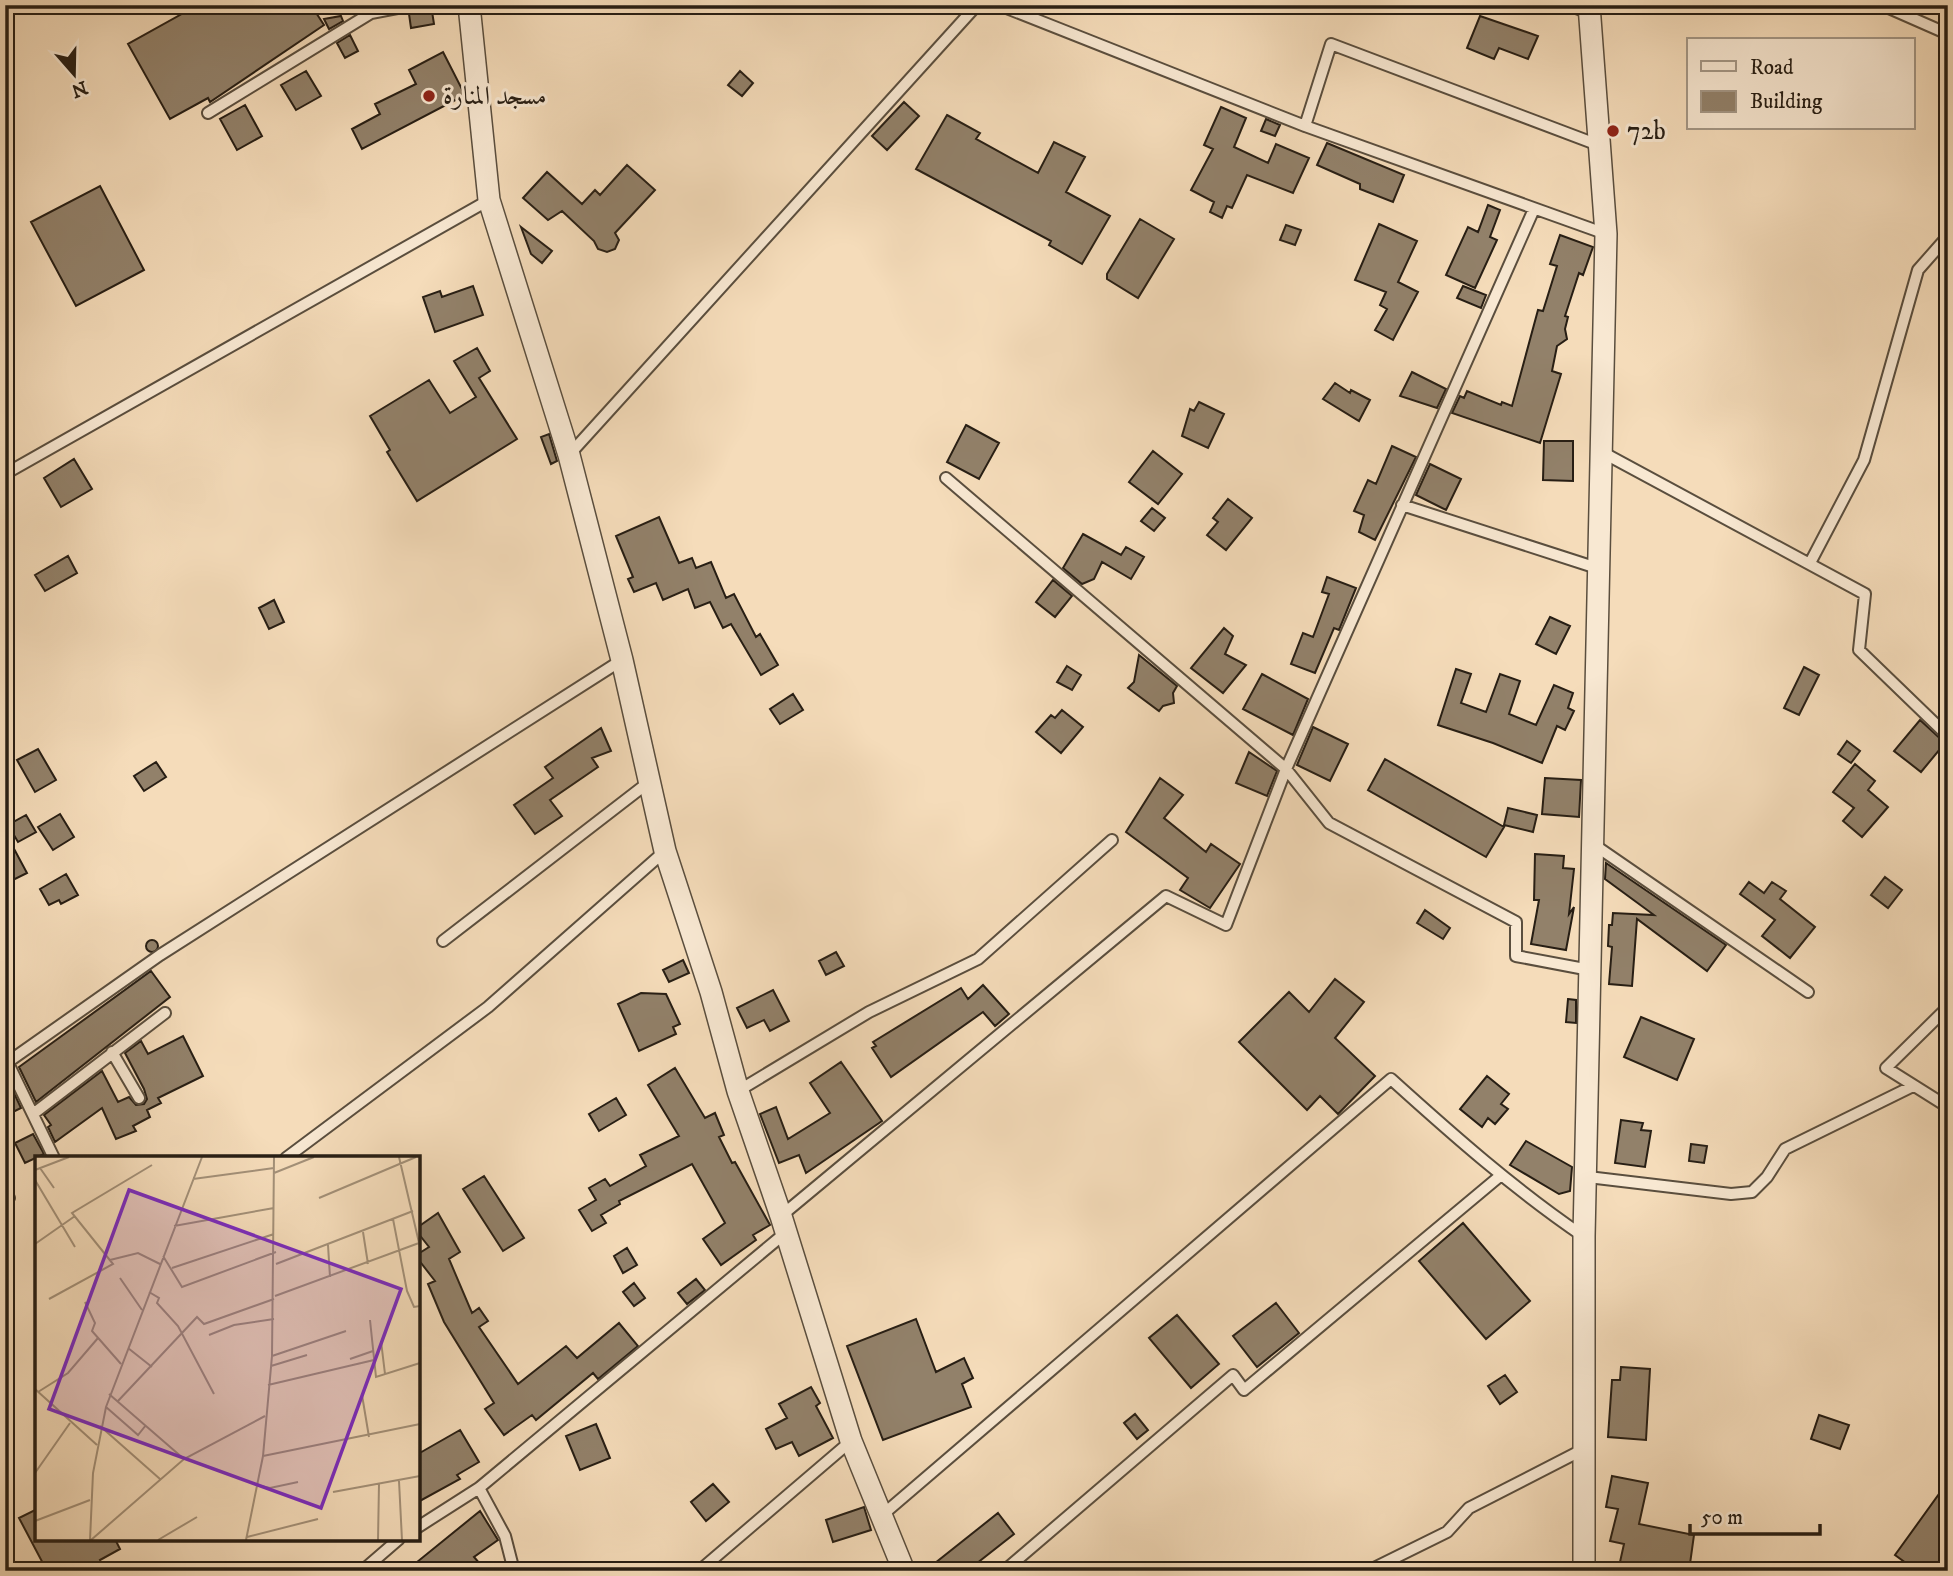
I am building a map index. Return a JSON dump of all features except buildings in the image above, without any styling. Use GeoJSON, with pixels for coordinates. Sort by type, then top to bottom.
{"type":"FeatureCollection","features":[{"type":"Feature","properties":{"kind":"street"},"geometry":{"type":"LineString","coordinates":[[469,5],[489,201],[569,455],[622,660],[665,850],[711,992],[738,1091],[852,1441],[880,1517],[904,1571]]}},
{"type":"Feature","properties":{"kind":"street"},"geometry":{"type":"LineString","coordinates":[[1584,1571],[1584,1236],[1588,1177],[1591,843],[1606,234],[1590,10]]}},
{"type":"Feature","properties":{"kind":"lane"},"geometry":{"type":"LineString","coordinates":[[208,113],[371,13],[413,5]]}},
{"type":"Feature","properties":{"kind":"lane"},"geometry":{"type":"LineString","coordinates":[[569,455],[977,5]]}},
{"type":"Feature","properties":{"kind":"lane"},"geometry":{"type":"LineString","coordinates":[[999,5],[1305,126],[1606,234]]}},
{"type":"Feature","properties":{"kind":"lane"},"geometry":{"type":"LineString","coordinates":[[1569,5],[1590,10]]}},
{"type":"Feature","properties":{"kind":"lane"},"geometry":{"type":"LineString","coordinates":[[1882,5],[1948,34]]}},
{"type":"Feature","properties":{"kind":"lane"},"geometry":{"type":"LineString","coordinates":[[1305,126],[1331,44],[1601,146]]}},
{"type":"Feature","properties":{"kind":"lane"},"geometry":{"type":"LineString","coordinates":[[5,474],[489,201]]}},
{"type":"Feature","properties":{"kind":"lane"},"geometry":{"type":"LineString","coordinates":[[420,1526],[480,1488],[1167,896],[1226,925],[1286,769],[1534,209]]}},
{"type":"Feature","properties":{"kind":"lane"},"geometry":{"type":"LineString","coordinates":[[1811,563],[1864,460],[1918,270],[1948,236]]}},
{"type":"Feature","properties":{"kind":"lane"},"geometry":{"type":"LineString","coordinates":[[1600,451],[1865,594],[1859,650],[1948,736]]}},
{"type":"Feature","properties":{"kind":"lane"},"geometry":{"type":"LineString","coordinates":[[946,478],[1286,769],[1329,823],[1516,922],[1516,956],[1591,970]]}},
{"type":"Feature","properties":{"kind":"lane"},"geometry":{"type":"LineString","coordinates":[[1402,505],[1597,568]]}},
{"type":"Feature","properties":{"kind":"lane"},"geometry":{"type":"LineString","coordinates":[[53,1156],[6,1060],[160,956],[622,660]]}},
{"type":"Feature","properties":{"kind":"lane"},"geometry":{"type":"LineString","coordinates":[[443,941],[649,782]]}},
{"type":"Feature","properties":{"kind":"lane"},"geometry":{"type":"LineString","coordinates":[[738,1091],[869,1012],[978,960],[1112,840]]}},
{"type":"Feature","properties":{"kind":"lane"},"geometry":{"type":"LineString","coordinates":[[1591,843],[1808,992]]}},
{"type":"Feature","properties":{"kind":"lane"},"geometry":{"type":"LineString","coordinates":[[289,1156],[488,1007],[665,850]]}},
{"type":"Feature","properties":{"kind":"lane"},"geometry":{"type":"LineString","coordinates":[[1948,1007],[1886,1068],[1948,1107]]}},
{"type":"Feature","properties":{"kind":"lane"},"geometry":{"type":"LineString","coordinates":[[33,1114],[165,1013]]}},
{"type":"Feature","properties":{"kind":"lane"},"geometry":{"type":"LineString","coordinates":[[112,1052],[139,1098]]}},
{"type":"Feature","properties":{"kind":"lane"},"geometry":{"type":"LineString","coordinates":[[880,1517],[1391,1079],[1500,1176],[1584,1236]]}},
{"type":"Feature","properties":{"kind":"lane"},"geometry":{"type":"LineString","coordinates":[[1588,1177],[1731,1194],[1752,1192],[1767,1177],[1785,1149],[1913,1086]]}},
{"type":"Feature","properties":{"kind":"lane"},"geometry":{"type":"LineString","coordinates":[[1004,1571],[1233,1375],[1244,1390],[1500,1176]]}},
{"type":"Feature","properties":{"kind":"lane"},"geometry":{"type":"LineString","coordinates":[[699,1571],[852,1441]]}},
{"type":"Feature","properties":{"kind":"lane"},"geometry":{"type":"LineString","coordinates":[[1368,1571],[1447,1532],[1469,1508],[1586,1448]]}},
{"type":"Feature","properties":{"kind":"lane"},"geometry":{"type":"LineString","coordinates":[[480,1488],[505,1536],[514,1571]]}},
{"type":"Feature","properties":{"kind":"lane"},"geometry":{"type":"LineString","coordinates":[[362,1571],[397,1541]]}},
{"type":"Feature","properties":{"kind":"place","name":"مسجد المنارة"},"geometry":{"type":"Point","coordinates":[429,96]}},
{"type":"Feature","properties":{"kind":"place","name":"72b"},"geometry":{"type":"Point","coordinates":[1613,131]}}]}
